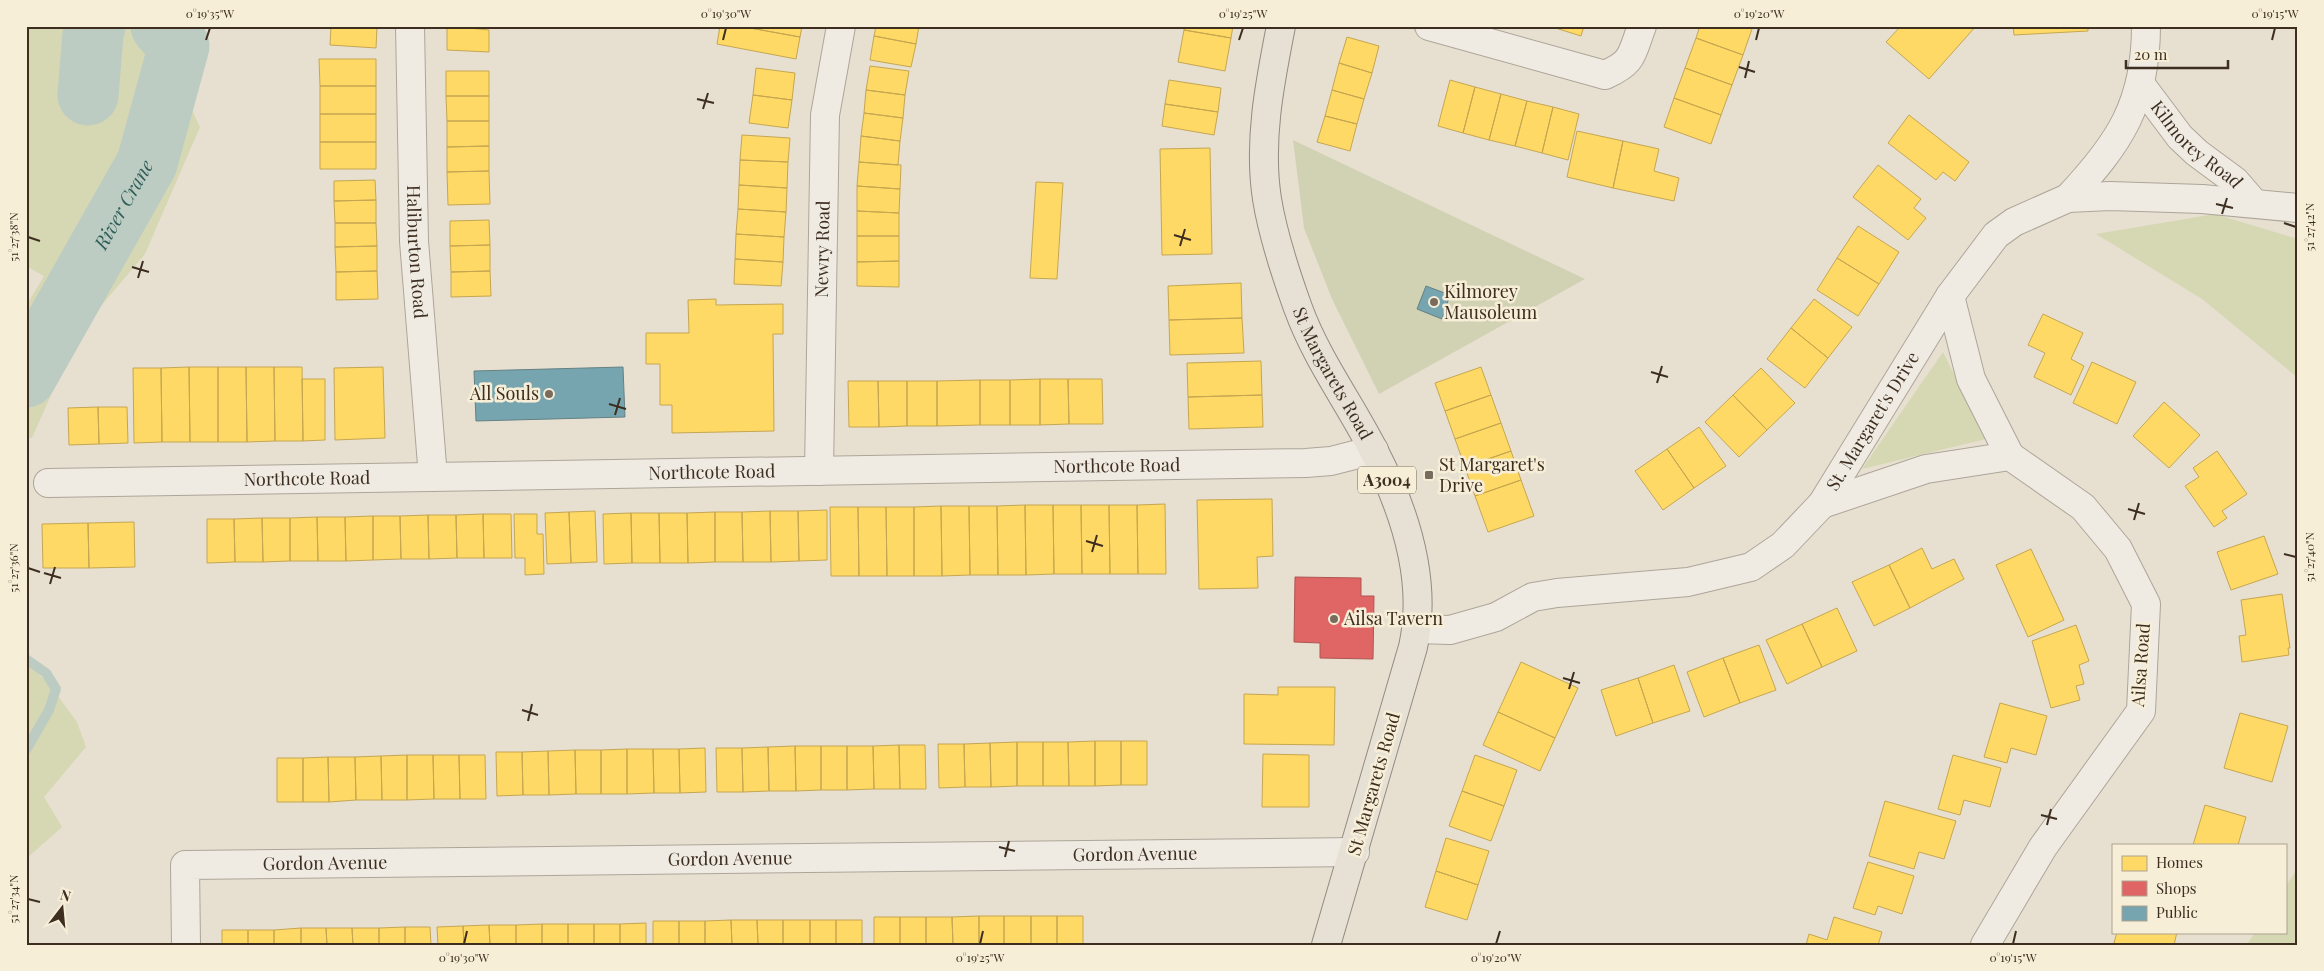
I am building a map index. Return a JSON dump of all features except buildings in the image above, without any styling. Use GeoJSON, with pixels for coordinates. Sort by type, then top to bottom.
{"type":"FeatureCollection","features":[{"type":"Feature","properties":{"kind":"main road","name":"St Margarets Road"},"geometry":{"type":"LineString","coordinates":[[1281,26],[1269,88],[1264,152],[1267,198],[1279,250],[1298,309],[1320,359],[1374,450],[1395,499],[1413,556],[1419,591],[1417,628],[1355,852],[1326,945]]}},
{"type":"Feature","properties":{"kind":"street","name":"Haliburton Road"},"geometry":{"type":"LineString","coordinates":[[410,26],[414,241],[433,477]]}},
{"type":"Feature","properties":{"kind":"street","name":"Newry Road"},"geometry":{"type":"LineString","coordinates":[[820,471],[824,115],[841,26]]}},
{"type":"Feature","properties":{"kind":"street"},"geometry":{"type":"LineString","coordinates":[[1429,26],[1605,75],[1623,67],[1630,59],[1642,26]]}},
{"type":"Feature","properties":{"kind":"street","name":"Kilmorey Road"},"geometry":{"type":"LineString","coordinates":[[2068,198],[2110,150],[2132,109],[2141,85],[2146,55],[2146,26]]}},
{"type":"Feature","properties":{"kind":"street","name":"Kilmorey Road"},"geometry":{"type":"LineString","coordinates":[[2141,85],[2180,137],[2197,153],[2235,182],[2254,203]]}},
{"type":"Feature","properties":{"kind":"street","name":"St. Margaret's Drive"},"geometry":{"type":"LineString","coordinates":[[1417,628],[1450,630],[1496,617],[1533,598],[1557,593],[1688,582],[1751,567],[1783,545],[1822,504],[1950,296],[1996,235],[2014,222],[2068,198],[2110,196],[2254,203],[2298,208]]}},
{"type":"Feature","properties":{"kind":"street","name":"Ailsa Road"},"geometry":{"type":"LineString","coordinates":[[1950,296],[1972,378],[2010,456],[2083,507],[2118,548],[2146,604],[2141,711],[2043,847],[1985,945]]}},
{"type":"Feature","properties":{"kind":"street","name":"Northcote Road"},"geometry":{"type":"LineString","coordinates":[[48,483],[1306,463],[1330,461],[1374,450]]}},
{"type":"Feature","properties":{"kind":"street"},"geometry":{"type":"LineString","coordinates":[[1822,504],[1926,469],[2010,456]]}},
{"type":"Feature","properties":{"kind":"street","name":"Gordon Avenue"},"geometry":{"type":"LineString","coordinates":[[186,945],[185,865],[1355,852]]}},
{"type":"Feature","properties":{"kind":"green space"},"geometry":{"type":"Polygon","coordinates":[[[26,26],[163,26],[178,80],[200,127],[145,254],[79,332],[32,438],[26,437],[26,306],[44,276],[26,266],[26,26]]]}},
{"type":"Feature","properties":{"kind":"green space","name":"Kilmorey Mausoleum"},"geometry":{"type":"Polygon","coordinates":[[[1293,140],[1585,279],[1379,394],[1332,299],[1304,228],[1293,140]]]}},
{"type":"Feature","properties":{"kind":"green space"},"geometry":{"type":"Polygon","coordinates":[[[2215,214],[2298,239],[2298,378],[2202,299],[2096,234],[2215,214]]]}},
{"type":"Feature","properties":{"kind":"green space"},"geometry":{"type":"Polygon","coordinates":[[[1943,352],[1986,439],[1862,469],[1943,352]]]}},
{"type":"Feature","properties":{"kind":"green space"},"geometry":{"type":"Polygon","coordinates":[[[26,662],[49,684],[77,722],[86,747],[44,797],[62,827],[26,859],[26,662]]]}},
{"type":"Feature","properties":{"kind":"green space"},"geometry":{"type":"Polygon","coordinates":[[[2298,868],[2298,945],[2247,945],[2254,934],[2286,934],[2286,886],[2298,868]]]}},
{"type":"Feature","properties":{"kind":"waterway"},"geometry":{"type":"LineString","coordinates":[[88,95],[95,26]]}},
{"type":"Feature","properties":{"kind":"waterway","name":"River Crane"},"geometry":{"type":"LineString","coordinates":[[26,377],[147,163],[179,46],[161,26]]}},
{"type":"Feature","properties":{"kind":"waterway"},"geometry":{"type":"LineString","coordinates":[[26,659],[46,673],[56,689],[49,710],[26,750]]}},
{"type":"Feature","properties":{"kind":"place","name":"Kilmorey Mausoleum"},"geometry":{"type":"Point","coordinates":[1434,302]}},
{"type":"Feature","properties":{"kind":"place","name":"All Souls"},"geometry":{"type":"Point","coordinates":[549,394]}},
{"type":"Feature","properties":{"kind":"place","name":"St Margaret's Drive"},"geometry":{"type":"Point","coordinates":[1429,475]}},
{"type":"Feature","properties":{"kind":"place","name":"Ailsa Tavern"},"geometry":{"type":"Point","coordinates":[1334,619]}}]}
